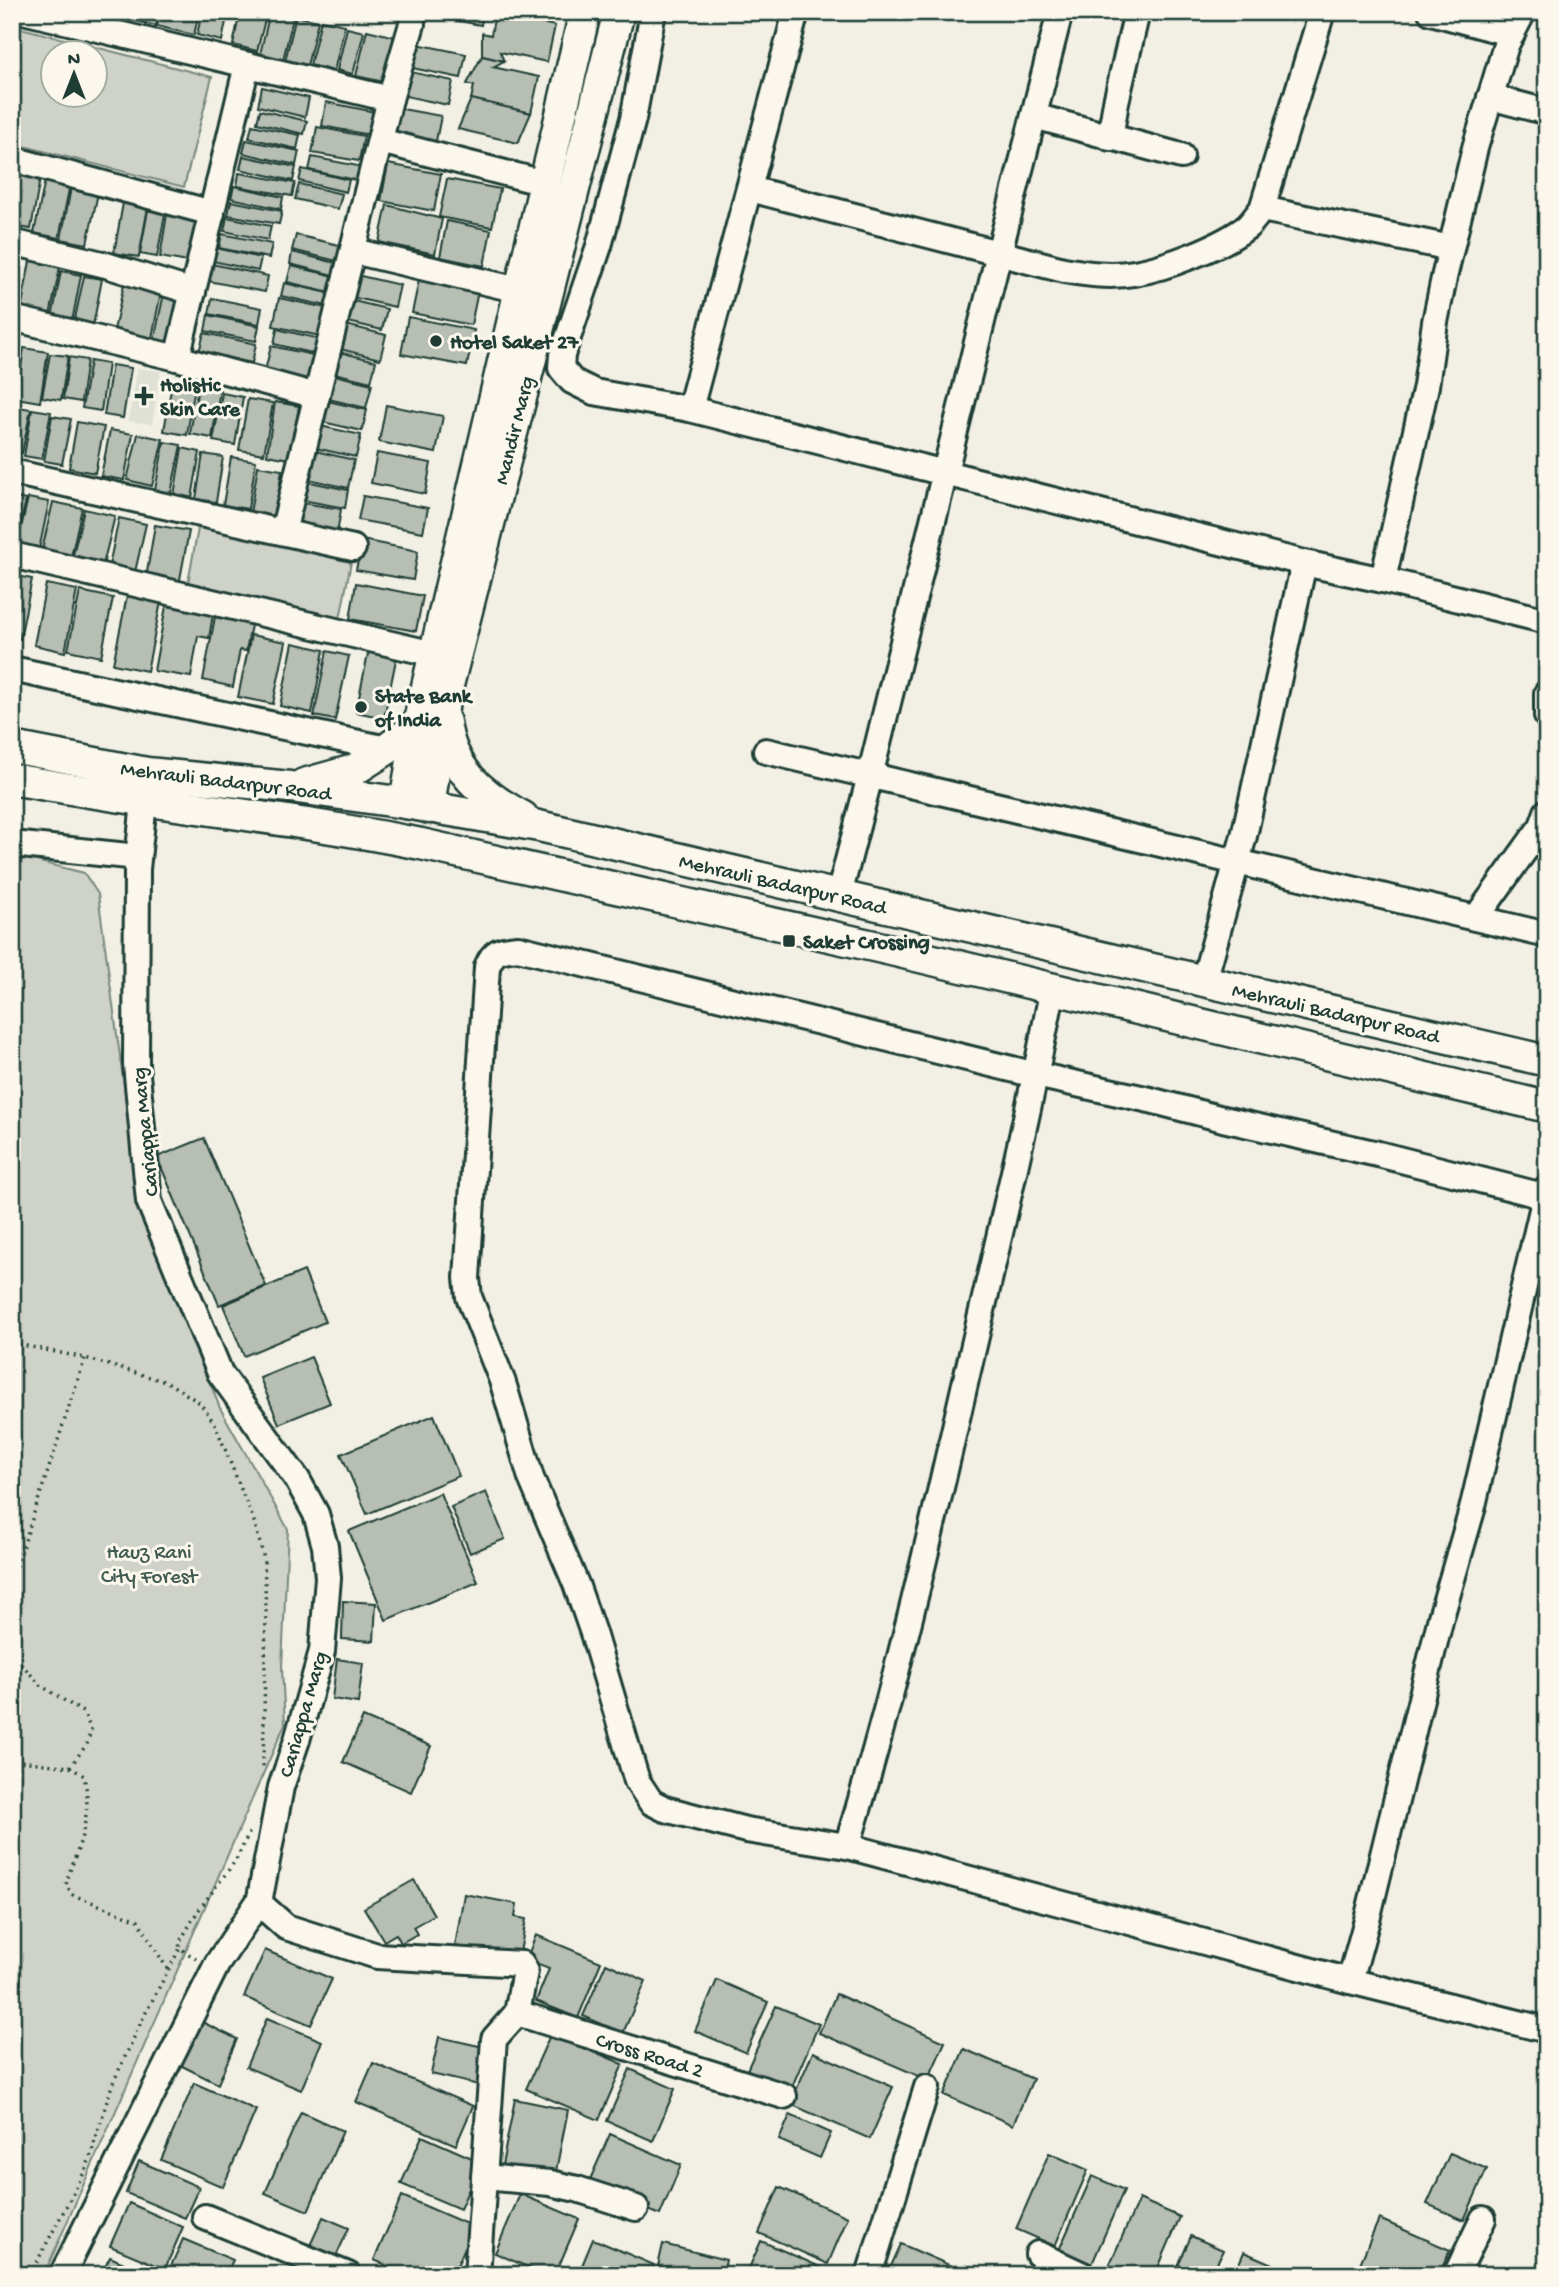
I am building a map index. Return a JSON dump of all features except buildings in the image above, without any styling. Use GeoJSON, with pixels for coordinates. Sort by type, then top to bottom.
{"type":"FeatureCollection","features":[{"type":"Feature","properties":{"kind":"main road","name":"Mandir Marg"},"geometry":{"type":"LineString","coordinates":[[417,806],[418,725],[585,12]]}},
{"type":"Feature","properties":{"kind":"main road","name":"Mandir Marg"},"geometry":{"type":"LineString","coordinates":[[417,806],[619,12]]}},
{"type":"Feature","properties":{"kind":"main road"},"geometry":{"type":"LineString","coordinates":[[444,701],[447,736],[468,777],[494,801],[539,825]]}},
{"type":"Feature","properties":{"kind":"main road"},"geometry":{"type":"LineString","coordinates":[[290,787],[354,769],[387,749],[418,725]]}},
{"type":"Feature","properties":{"kind":"main road","name":"Mehrauli Badarpur Road"},"geometry":{"type":"LineString","coordinates":[[12,747],[147,773],[189,775],[290,787],[539,825],[1547,1061]]}},
{"type":"Feature","properties":{"kind":"main road","name":"Mehrauli Badarpur Road"},"geometry":{"type":"LineString","coordinates":[[12,779],[144,802],[347,829],[421,844],[887,948],[1547,1107]]}},
{"type":"Feature","properties":{"kind":"main road"},"geometry":{"type":"LineString","coordinates":[[887,948],[895,909]]}},
{"type":"Feature","properties":{"kind":"street"},"geometry":{"type":"LineString","coordinates":[[27,12],[390,99]]}},
{"type":"Feature","properties":{"kind":"street"},"geometry":{"type":"LineString","coordinates":[[653,12],[633,119],[599,246],[562,355],[561,368],[572,381],[594,392],[690,409],[1547,621]]}},
{"type":"Feature","properties":{"kind":"street"},"geometry":{"type":"LineString","coordinates":[[690,409],[796,12]]}},
{"type":"Feature","properties":{"kind":"street"},"geometry":{"type":"LineString","coordinates":[[839,895],[1060,12]]}},
{"type":"Feature","properties":{"kind":"street"},"geometry":{"type":"LineString","coordinates":[[1110,138],[1137,12]]}},
{"type":"Feature","properties":{"kind":"street"},"geometry":{"type":"LineString","coordinates":[[750,189],[1096,275],[1134,273],[1165,265],[1230,238],[1250,225],[1262,209],[1322,12]]}},
{"type":"Feature","properties":{"kind":"street"},"geometry":{"type":"LineString","coordinates":[[1383,580],[1426,386],[1435,322],[1475,148],[1506,45],[1518,23],[1431,12]]}},
{"type":"Feature","properties":{"kind":"street"},"geometry":{"type":"LineString","coordinates":[[283,532],[390,99],[412,24]]}},
{"type":"Feature","properties":{"kind":"street"},"geometry":{"type":"LineString","coordinates":[[177,358],[247,65]]}},
{"type":"Feature","properties":{"kind":"street"},"geometry":{"type":"LineString","coordinates":[[1490,97],[1547,112]]}},
{"type":"Feature","properties":{"kind":"street"},"geometry":{"type":"LineString","coordinates":[[1034,116],[1181,156]]}},
{"type":"Feature","properties":{"kind":"street"},"geometry":{"type":"LineString","coordinates":[[380,141],[544,183]]}},
{"type":"Feature","properties":{"kind":"street"},"geometry":{"type":"LineString","coordinates":[[12,159],[212,213]]}},
{"type":"Feature","properties":{"kind":"street"},"geometry":{"type":"LineString","coordinates":[[1262,209],[1451,248]]}},
{"type":"Feature","properties":{"kind":"street"},"geometry":{"type":"LineString","coordinates":[[12,242],[106,265],[193,292]]}},
{"type":"Feature","properties":{"kind":"street"},"geometry":{"type":"LineString","coordinates":[[353,251],[519,290]]}},
{"type":"Feature","properties":{"kind":"street"},"geometry":{"type":"LineString","coordinates":[[12,318],[177,358],[317,396]]}},
{"type":"Feature","properties":{"kind":"street"},"geometry":{"type":"LineString","coordinates":[[12,472],[353,548]]}},
{"type":"Feature","properties":{"kind":"street"},"geometry":{"type":"LineString","coordinates":[[12,555],[434,654]]}},
{"type":"Feature","properties":{"kind":"street"},"geometry":{"type":"LineString","coordinates":[[1204,981],[1237,862],[1304,563]]}},
{"type":"Feature","properties":{"kind":"street"},"geometry":{"type":"LineString","coordinates":[[12,669],[387,749]]}},
{"type":"Feature","properties":{"kind":"street"},"geometry":{"type":"LineString","coordinates":[[1547,693],[1547,716]]}},
{"type":"Feature","properties":{"kind":"street"},"geometry":{"type":"LineString","coordinates":[[766,751],[1547,935]]}},
{"type":"Feature","properties":{"kind":"street","name":"Cariappa Marg"},"geometry":{"type":"LineString","coordinates":[[144,802],[138,858],[136,1064],[149,1202],[220,1373],[297,1479],[316,1514],[326,1546],[328,1578],[322,1651],[281,1787],[259,1901]]}},
{"type":"Feature","properties":{"kind":"street"},"geometry":{"type":"LineString","coordinates":[[1476,918],[1542,825],[1547,812]]}},
{"type":"Feature","properties":{"kind":"street"},"geometry":{"type":"LineString","coordinates":[[12,844],[138,858]]}},
{"type":"Feature","properties":{"kind":"street"},"geometry":{"type":"LineString","coordinates":[[1350,1981],[1441,1617],[1476,1496],[1546,1194],[1036,1075],[519,948],[502,950],[491,956],[487,967],[467,1278],[469,1297],[503,1383],[531,1478],[576,1584],[637,1781],[651,1801],[665,1809],[746,1830],[847,1846],[1350,1981],[1547,2030]]}},
{"type":"Feature","properties":{"kind":"street"},"geometry":{"type":"LineString","coordinates":[[847,1846],[882,1727],[930,1535],[1036,1075],[1053,987]]}},
{"type":"Feature","properties":{"kind":"street"},"geometry":{"type":"LineString","coordinates":[[62,2275],[217,1964],[259,1901],[286,1927],[377,1955],[522,1964],[525,1971],[517,2013],[494,2039],[477,2275]]}},
{"type":"Feature","properties":{"kind":"street","name":"Cross Road 2"},"geometry":{"type":"LineString","coordinates":[[517,2013],[784,2096]]}},
{"type":"Feature","properties":{"kind":"street"},"geometry":{"type":"LineString","coordinates":[[869,2275],[926,2087]]}},
{"type":"Feature","properties":{"kind":"street"},"geometry":{"type":"LineString","coordinates":[[484,2177],[550,2183],[636,2208]]}},
{"type":"Feature","properties":{"kind":"street"},"geometry":{"type":"LineString","coordinates":[[205,2217],[348,2275]]}},
{"type":"Feature","properties":{"kind":"street"},"geometry":{"type":"LineString","coordinates":[[1455,2275],[1483,2219]]}},
{"type":"Feature","properties":{"kind":"street"},"geometry":{"type":"LineString","coordinates":[[1038,2255],[1083,2275]]}},
{"type":"Feature","properties":{"kind":"path"},"geometry":{"type":"LineString","coordinates":[[12,1343],[85,1358],[167,1382],[200,1403],[215,1424],[255,1524],[264,1559],[266,1612],[263,1775]]}},
{"type":"Feature","properties":{"kind":"path"},"geometry":{"type":"LineString","coordinates":[[12,1580],[85,1358]]}},
{"type":"Feature","properties":{"kind":"path"},"geometry":{"type":"LineString","coordinates":[[12,1653],[40,1685],[84,1713],[91,1730],[87,1744],[70,1767]]}},
{"type":"Feature","properties":{"kind":"path"},"geometry":{"type":"LineString","coordinates":[[12,1760],[70,1767],[84,1776],[89,1795],[87,1816],[78,1850],[68,1871],[66,1886],[73,1895],[138,1920],[168,1970]]}},
{"type":"Feature","properties":{"kind":"path"},"geometry":{"type":"LineString","coordinates":[[30,2275],[87,2167],[112,2085],[143,2018],[198,1911],[236,1860],[250,1829]]}},
{"type":"Feature","properties":{"kind":"path"},"geometry":{"type":"LineString","coordinates":[[180,1948],[192,1958],[217,1964]]}},
{"type":"Feature","properties":{"kind":"shaded area","name":"Holistic Skin Care"},"geometry":{"type":"Polygon","coordinates":[[[137,368],[161,371],[152,424],[128,421],[137,368]]]}},
{"type":"Feature","properties":{"kind":"green space"},"geometry":{"type":"Polygon","coordinates":[[[17,27],[60,38],[38,38],[38,108],[108,108],[108,50],[212,77],[184,187],[12,143],[12,47],[17,27]]]}},
{"type":"Feature","properties":{"kind":"green space"},"geometry":{"type":"Polygon","coordinates":[[[199,523],[352,557],[340,619],[187,588],[199,523]]]}},
{"type":"Feature","properties":{"kind":"green space","name":"Hauz Rani City Forest"},"geometry":{"type":"Polygon","coordinates":[[[12,855],[84,873],[98,894],[140,1204],[220,1408],[288,1529],[282,1668],[285,1724],[44,2275],[12,2275],[12,855]]]}},
{"type":"Feature","properties":{"kind":"place","name":"Hotel Saket 27"},"geometry":{"type":"Point","coordinates":[436,341]}},
{"type":"Feature","properties":{"kind":"place","name":"Holistic Skin Care"},"geometry":{"type":"Point","coordinates":[144,396]}},
{"type":"Feature","properties":{"kind":"place","name":"State Bank of India"},"geometry":{"type":"Point","coordinates":[361,707]}},
{"type":"Feature","properties":{"kind":"place","name":"Saket Crossing"},"geometry":{"type":"Point","coordinates":[789,941]}}]}
